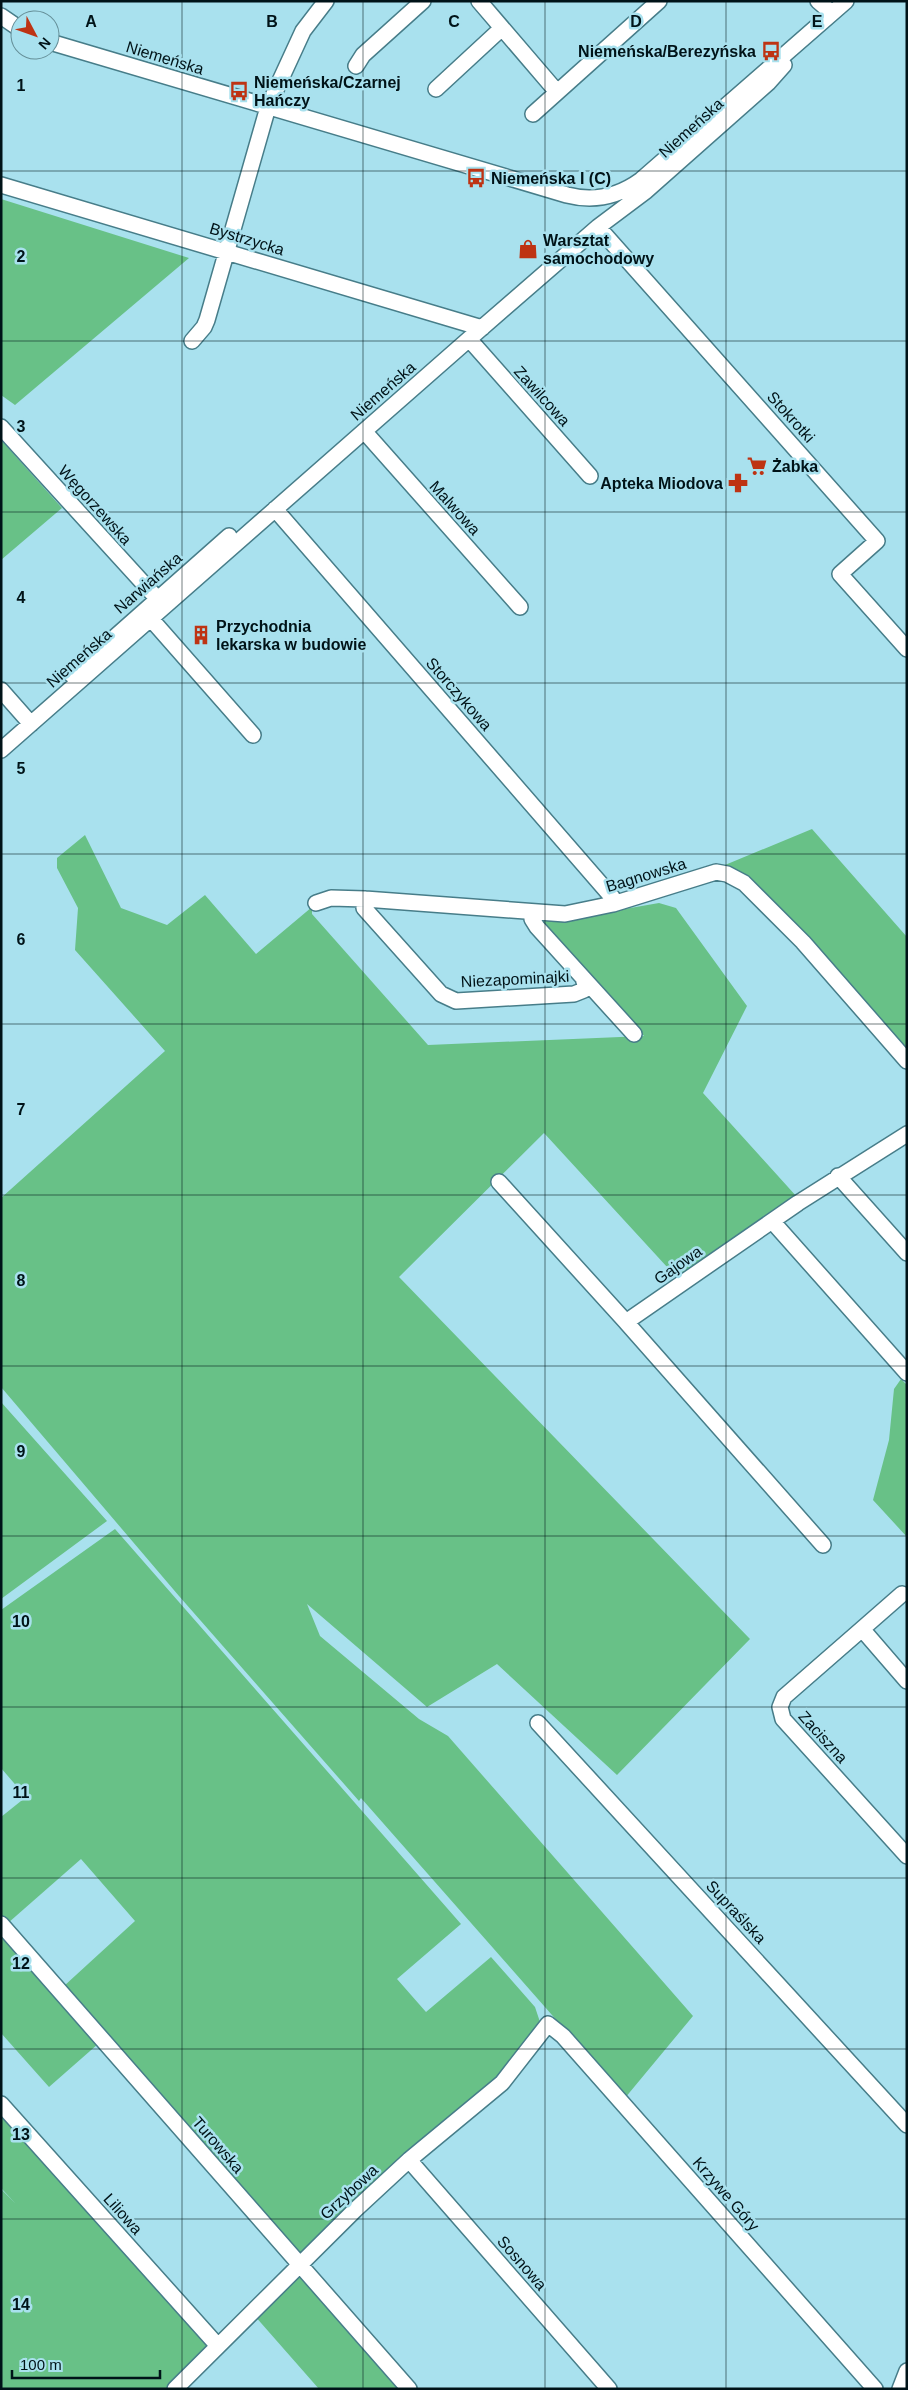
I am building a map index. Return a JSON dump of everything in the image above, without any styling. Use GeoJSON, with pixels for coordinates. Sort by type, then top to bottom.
{"type":"FeatureCollection","features":[{"type":"Feature","properties":{"kind":"street"},"geometry":{"type":"LineString","coordinates":[[192,341],[204,327],[207,320],[225,251],[268,107],[303,31],[326,1]]}},
{"type":"Feature","properties":{"kind":"street"},"geometry":{"type":"LineString","coordinates":[[356,66],[364,55],[423,1]]}},
{"type":"Feature","properties":{"kind":"street"},"geometry":{"type":"LineString","coordinates":[[533,114],[659,1]]}},
{"type":"Feature","properties":{"kind":"street"},"geometry":{"type":"LineString","coordinates":[[818,1],[832,13]]}},
{"type":"Feature","properties":{"kind":"street","name":"Niemeńska"},"geometry":{"type":"LineString","coordinates":[[60,45],[572,196],[598,198],[622,192],[641,180],[846,1]]}},
{"type":"Feature","properties":{"kind":"street"},"geometry":{"type":"LineString","coordinates":[[486,4],[502,28],[556,92]]}},
{"type":"Feature","properties":{"kind":"street"},"geometry":{"type":"LineString","coordinates":[[436,89],[502,28]]}},
{"type":"Feature","properties":{"kind":"street","name":"Niemeńska"},"geometry":{"type":"LineString","coordinates":[[1,750],[28,720],[152,619],[161,603],[275,509],[598,228],[646,192],[768,83],[784,65],[778,60]]}},
{"type":"Feature","properties":{"kind":"street","name":"Bystrzycka"},"geometry":{"type":"LineString","coordinates":[[1,185],[482,328]]}},
{"type":"Feature","properties":{"kind":"street","name":"Stokrotki"},"geometry":{"type":"LineString","coordinates":[[598,228],[878,541],[840,574],[907,649]]}},
{"type":"Feature","properties":{"kind":"street","name":"Zawilcowa"},"geometry":{"type":"LineString","coordinates":[[469,339],[590,476]]}},
{"type":"Feature","properties":{"kind":"street","name":"Węgorzewska"},"geometry":{"type":"LineString","coordinates":[[1,427],[161,603]]}},
{"type":"Feature","properties":{"kind":"street","name":"Malwowa"},"geometry":{"type":"LineString","coordinates":[[364,431],[520,608]]}},
{"type":"Feature","properties":{"kind":"street","name":"Storczykowa"},"geometry":{"type":"LineString","coordinates":[[275,509],[612,897],[613,904]]}},
{"type":"Feature","properties":{"kind":"street","name":"Narwiańska"},"geometry":{"type":"LineString","coordinates":[[1,737],[28,720],[161,603],[229,536]]}},
{"type":"Feature","properties":{"kind":"street"},"geometry":{"type":"LineString","coordinates":[[152,619],[253,735]]}},
{"type":"Feature","properties":{"kind":"street"},"geometry":{"type":"LineString","coordinates":[[1,690],[28,720]]}},
{"type":"Feature","properties":{"kind":"street","name":"Bagnowska"},"geometry":{"type":"LineString","coordinates":[[316,903],[331,898],[365,899],[566,914],[613,904],[716,872],[727,874],[744,883],[802,942],[907,1061]]}},
{"type":"Feature","properties":{"kind":"street","name":"Niezapominajki"},"geometry":{"type":"LineString","coordinates":[[365,899],[364,908],[441,994],[448,999],[574,994],[584,990],[583,978]]}},
{"type":"Feature","properties":{"kind":"street","name":"Niezapominajki"},"geometry":{"type":"LineString","coordinates":[[533,913],[532,919],[537,927],[634,1034]]}},
{"type":"Feature","properties":{"kind":"street","name":"Gajowa"},"geometry":{"type":"LineString","coordinates":[[626,1322],[838,1176],[907,1134]]}},
{"type":"Feature","properties":{"kind":"street"},"geometry":{"type":"LineString","coordinates":[[838,1176],[907,1253]]}},
{"type":"Feature","properties":{"kind":"street"},"geometry":{"type":"LineString","coordinates":[[499,1182],[626,1322],[822,1545]]}},
{"type":"Feature","properties":{"kind":"street"},"geometry":{"type":"LineString","coordinates":[[772,1221],[907,1373]]}},
{"type":"Feature","properties":{"kind":"street","name":"Zaciszna"},"geometry":{"type":"LineString","coordinates":[[902,1594],[784,1697],[780,1707],[784,1719],[907,1856]]}},
{"type":"Feature","properties":{"kind":"street"},"geometry":{"type":"LineString","coordinates":[[862,1629],[907,1681]]}},
{"type":"Feature","properties":{"kind":"street","name":"Supraślska"},"geometry":{"type":"LineString","coordinates":[[538,1723],[907,2125]]}},
{"type":"Feature","properties":{"kind":"street","name":"Turowska"},"geometry":{"type":"LineString","coordinates":[[1,1924],[409,2389]]}},
{"type":"Feature","properties":{"kind":"street","name":"Grzybowa"},"geometry":{"type":"LineString","coordinates":[[175,2389],[409,2160],[502,2083],[548,2024]]}},
{"type":"Feature","properties":{"kind":"street","name":"Krzywe Góry"},"geometry":{"type":"LineString","coordinates":[[548,2024],[582,2057],[875,2389]]}},
{"type":"Feature","properties":{"kind":"street","name":"Liliowa"},"geometry":{"type":"LineString","coordinates":[[1,2104],[218,2346]]}},
{"type":"Feature","properties":{"kind":"street","name":"Sosnowa"},"geometry":{"type":"LineString","coordinates":[[409,2160],[609,2389]]}},
{"type":"Feature","properties":{"kind":"street"},"geometry":{"type":"LineString","coordinates":[[900,2389],[907,2371]]}},
{"type":"Feature","properties":{"kind":"green space"},"geometry":{"type":"Polygon","coordinates":[[[1,199],[189,258],[15,405],[1,395],[1,199]]]}},
{"type":"Feature","properties":{"kind":"green space"},"geometry":{"type":"Polygon","coordinates":[[[1,440],[62,508],[1,560],[1,440]]]}},
{"type":"Feature","properties":{"kind":"green space"},"geometry":{"type":"Polygon","coordinates":[[[812,829],[907,937],[907,1056],[740,878],[725,865],[812,829]]]}},
{"type":"Feature","properties":{"kind":"green space"},"geometry":{"type":"Polygon","coordinates":[[[85,835],[121,908],[167,925],[205,895],[256,954],[312,907],[312,914],[428,1045],[644,1036],[535,917],[567,919],[659,903],[676,908],[747,1006],[703,1093],[797,1197],[679,1280],[544,1133],[399,1277],[750,1639],[617,1775],[497,1664],[427,1707],[307,1604],[320,1636],[419,1719],[448,1736],[693,2016],[625,2098],[361,1798],[359,1801],[179,1596],[1,1387],[1,1198],[165,1051],[75,950],[78,908],[57,868],[57,858],[85,835]]]}},
{"type":"Feature","properties":{"kind":"green space"},"geometry":{"type":"Polygon","coordinates":[[[901,1379],[907,1385],[907,1537],[873,1500],[889,1440],[894,1389],[901,1379]]]}},
{"type":"Feature","properties":{"kind":"green space"},"geometry":{"type":"Polygon","coordinates":[[[1,1402],[107,1521],[1,1599],[1,1402]]]}},
{"type":"Feature","properties":{"kind":"green space"},"geometry":{"type":"Polygon","coordinates":[[[115,1529],[461,1924],[397,1979],[426,2012],[491,1957],[535,2007],[541,2025],[507,2071],[300,2256],[64,1986],[135,1921],[81,1859],[8,1923],[1,1915],[1,1817],[26,1797],[1,1768],[1,1610],[115,1529]]]}},
{"type":"Feature","properties":{"kind":"green space"},"geometry":{"type":"Polygon","coordinates":[[[1,1934],[98,2044],[49,2087],[1,2033],[1,1934]]]}},
{"type":"Feature","properties":{"kind":"green space"},"geometry":{"type":"Polygon","coordinates":[[[1,2111],[209,2346],[166,2389],[1,2389],[1,2189],[15,2203],[1,2188],[1,2111]]]}},
{"type":"Feature","properties":{"kind":"green space"},"geometry":{"type":"Polygon","coordinates":[[[300,2269],[405,2389],[319,2389],[254,2315],[300,2269]]]}},
{"type":"Feature","properties":{"kind":"place","name":"Niemeńska/Berezyńska"},"geometry":{"type":"Point","coordinates":[771,51]}},
{"type":"Feature","properties":{"kind":"place","name":"Niemeńska/Czarnej Hańczy"},"geometry":{"type":"Point","coordinates":[239,91]}},
{"type":"Feature","properties":{"kind":"place","name":"Niemeńska I (C)"},"geometry":{"type":"Point","coordinates":[476,178]}},
{"type":"Feature","properties":{"kind":"place","name":"Warsztat samochodowy"},"geometry":{"type":"Point","coordinates":[528,249]}},
{"type":"Feature","properties":{"kind":"place","name":"Żabka"},"geometry":{"type":"Point","coordinates":[757,466]}},
{"type":"Feature","properties":{"kind":"place","name":"Apteka Miodova"},"geometry":{"type":"Point","coordinates":[738,483]}},
{"type":"Feature","properties":{"kind":"place","name":"Przychodnia lekarska w budowie"},"geometry":{"type":"Point","coordinates":[201,635]}}]}
